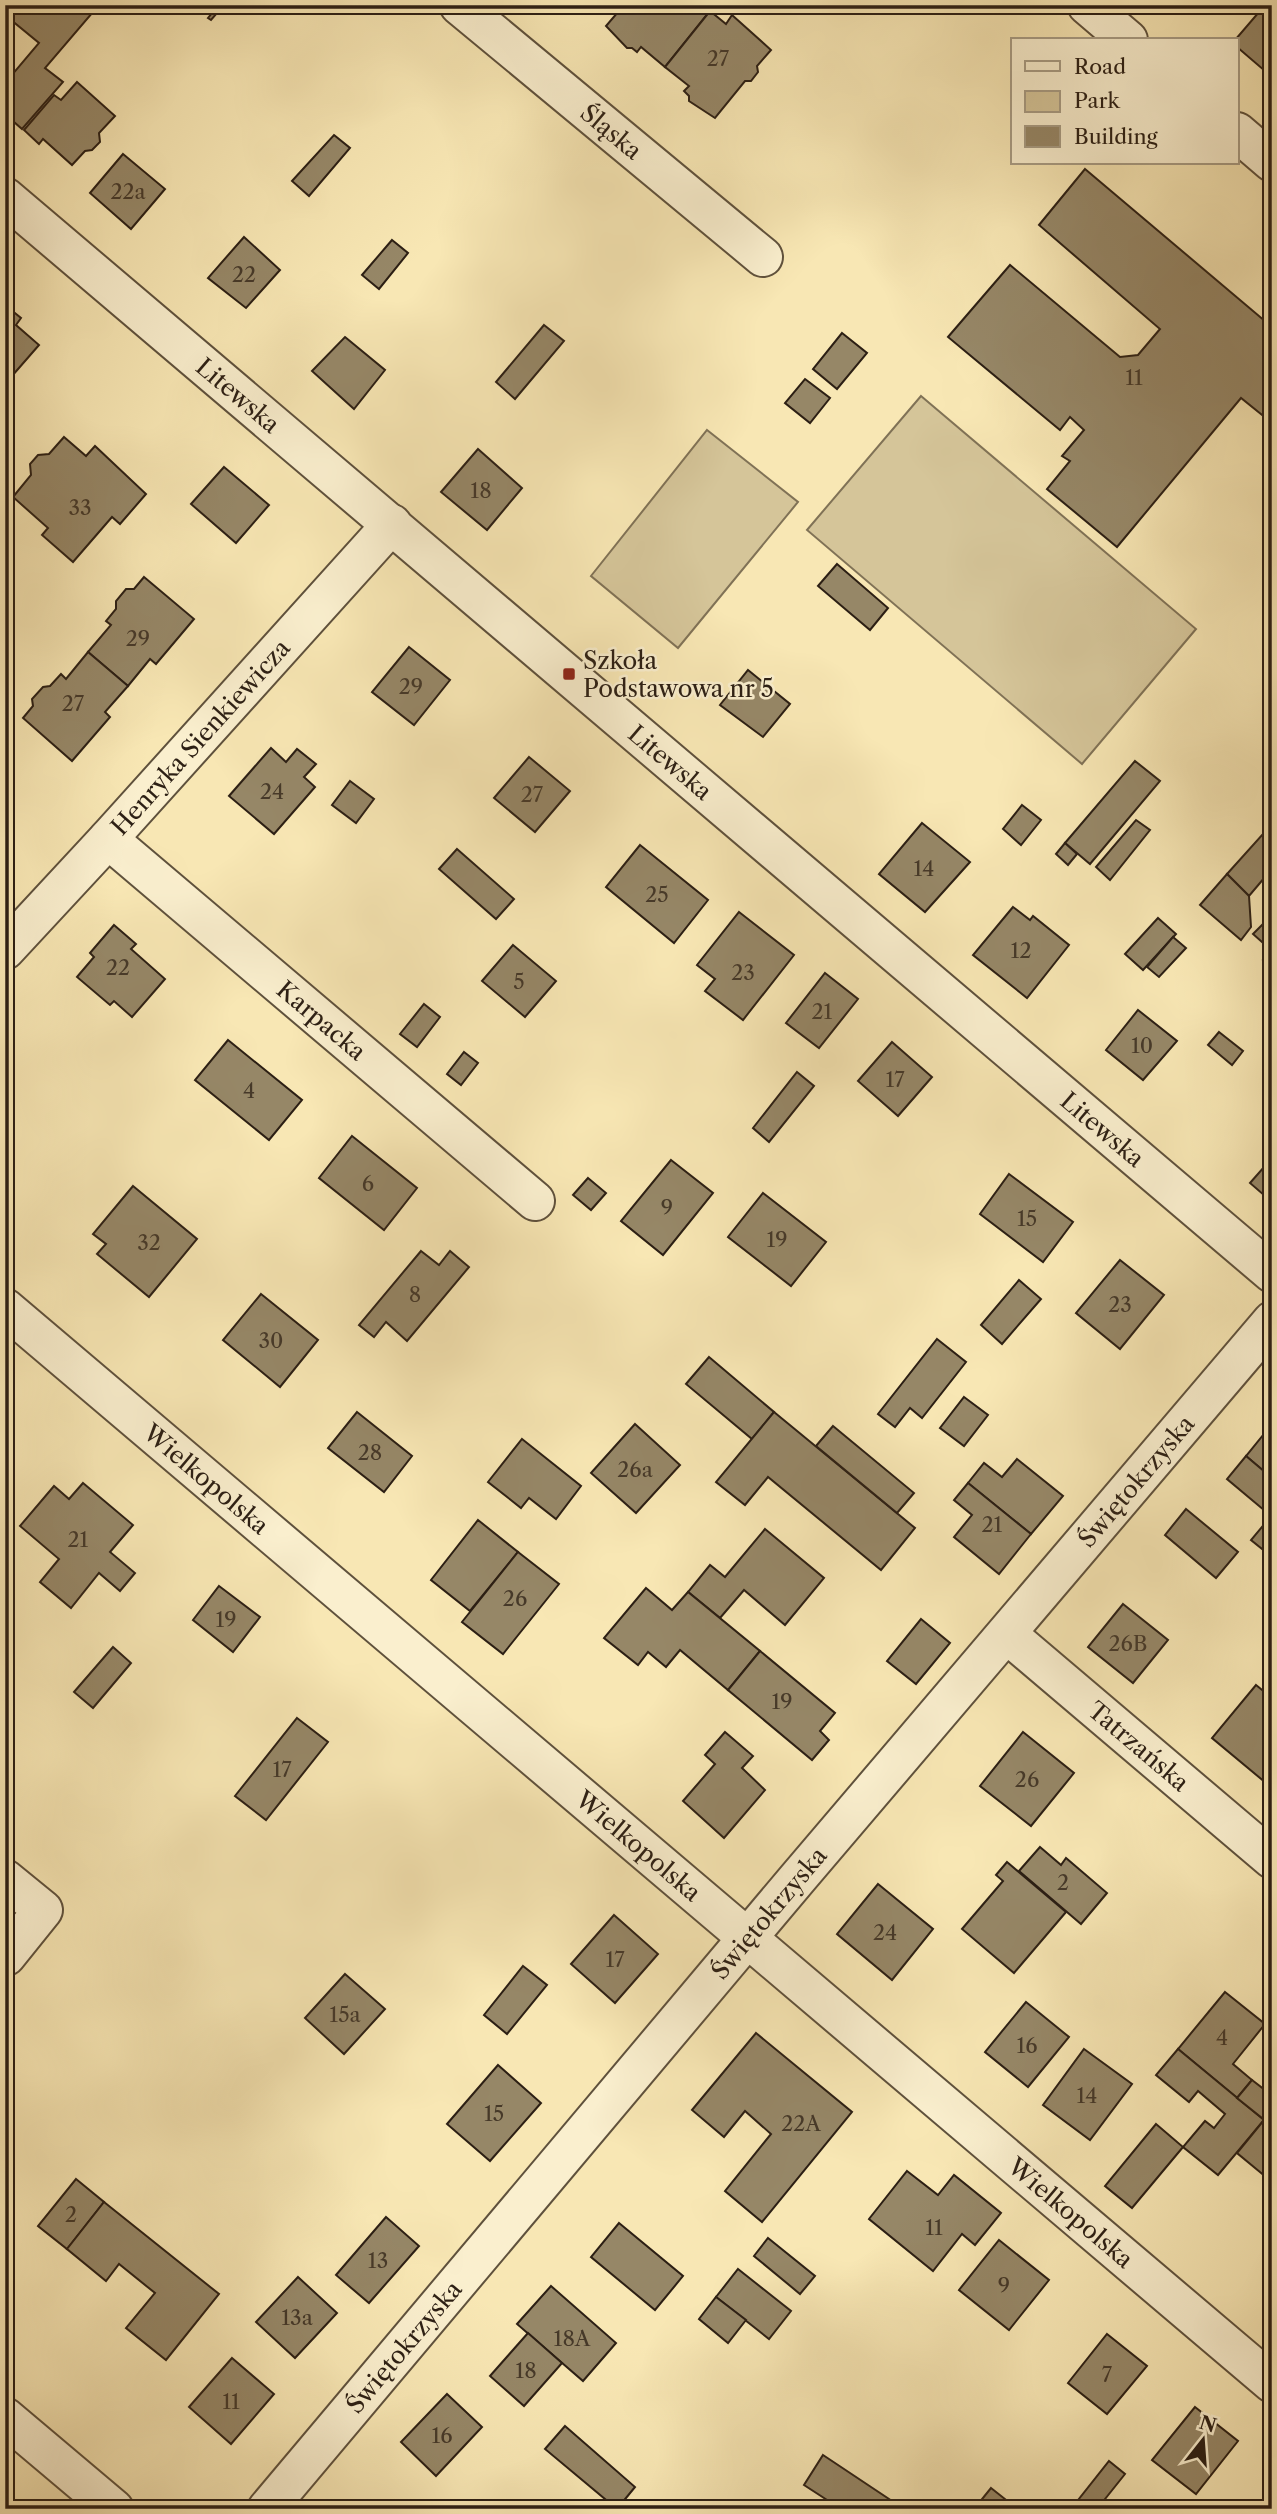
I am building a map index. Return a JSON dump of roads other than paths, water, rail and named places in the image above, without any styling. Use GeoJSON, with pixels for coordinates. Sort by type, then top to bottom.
{"type":"FeatureCollection","features":[{"type":"Feature","properties":{"kind":"street","name":"Śląska"},"geometry":{"type":"LineString","coordinates":[[459,5],[763,257]]}},
{"type":"Feature","properties":{"kind":"street"},"geometry":{"type":"LineString","coordinates":[[1087,5],[1126,38]]}},
{"type":"Feature","properties":{"kind":"street"},"geometry":{"type":"LineString","coordinates":[[1238,133],[1272,162]]}},
{"type":"Feature","properties":{"kind":"street","name":"Litewska"},"geometry":{"type":"LineString","coordinates":[[5,197],[1272,1273]]}},
{"type":"Feature","properties":{"kind":"street","name":"Henryka Sienkiewicza"},"geometry":{"type":"LineString","coordinates":[[5,950],[392,524]]}},
{"type":"Feature","properties":{"kind":"street","name":"Karpacka"},"geometry":{"type":"LineString","coordinates":[[108,839],[535,1201]]}},
{"type":"Feature","properties":{"kind":"street","name":"Wielkopolska"},"geometry":{"type":"LineString","coordinates":[[5,1308],[1272,2383]]}},
{"type":"Feature","properties":{"kind":"street","name":"Świętokrzyska"},"geometry":{"type":"LineString","coordinates":[[267,2509],[748,1937],[1272,1321]]}},
{"type":"Feature","properties":{"kind":"street","name":"Tatrzańska"},"geometry":{"type":"LineString","coordinates":[[1007,1634],[1272,1859]]}},
{"type":"Feature","properties":{"kind":"street"},"geometry":{"type":"LineString","coordinates":[[5,1879],[43,1910],[6,1956]]}},
{"type":"Feature","properties":{"kind":"street"},"geometry":{"type":"LineString","coordinates":[[5,2417],[114,2509]]}},
{"type":"Feature","properties":{"kind":"place","name":"Szkoła Podstawowa nr 5"},"geometry":{"type":"Point","coordinates":[569,674]}}]}
